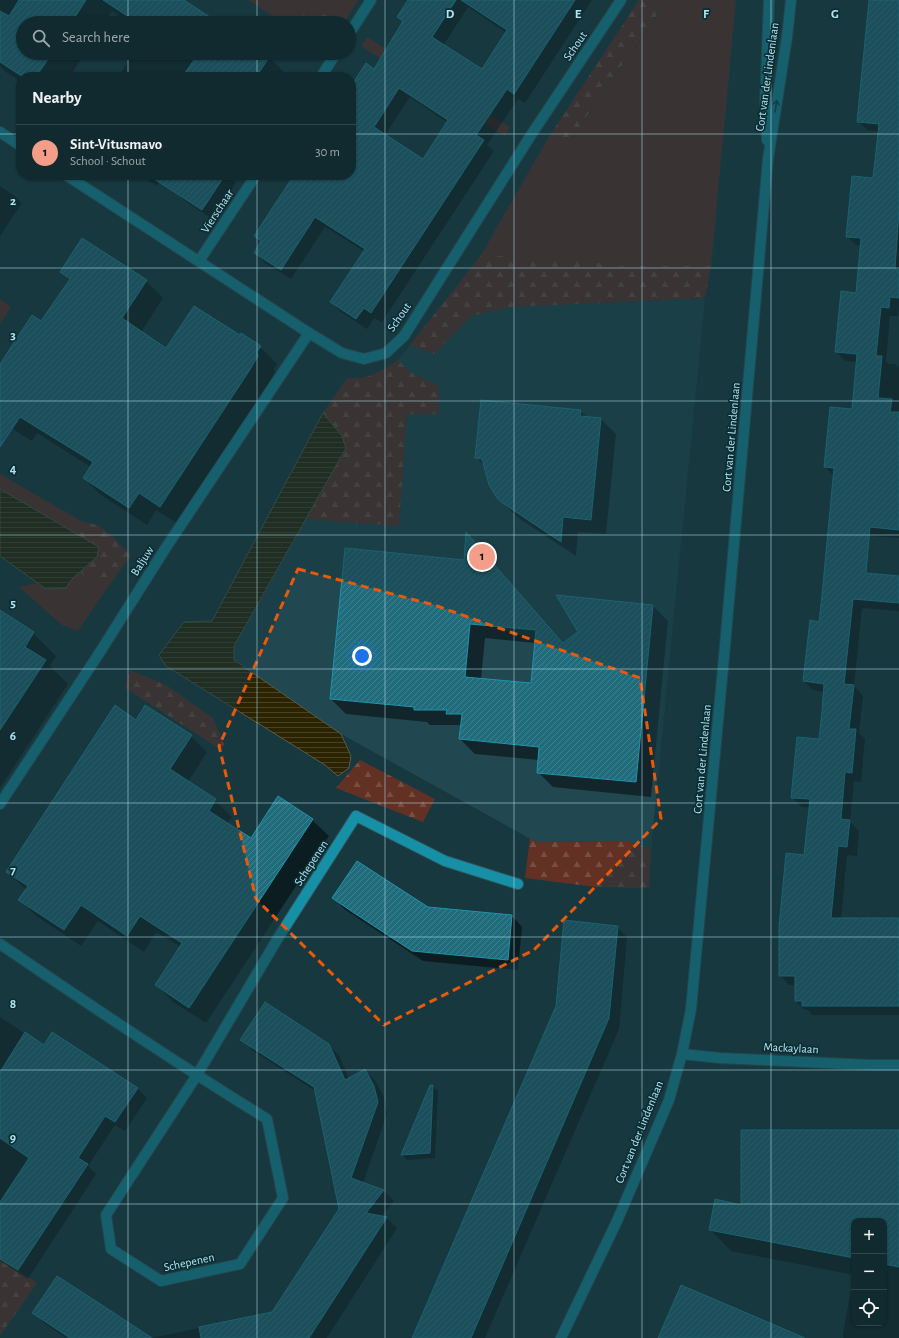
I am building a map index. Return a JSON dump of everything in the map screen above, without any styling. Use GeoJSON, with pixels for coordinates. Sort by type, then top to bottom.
{"type":"FeatureCollection","features":[{"type":"Feature","properties":{"kind":"street"},"geometry":{"type":"LineString","coordinates":[[356,23],[371,0]]}},
{"type":"Feature","properties":{"kind":"street","name":"Schout"},"geometry":{"type":"LineString","coordinates":[[74,180],[342,353],[364,359],[386,353],[404,336],[531,135],[621,0]]}},
{"type":"Feature","properties":{"kind":"street","name":"Cort van der Lindenlaan"},"geometry":{"type":"LineString","coordinates":[[768,158],[765,106],[770,0]]}},
{"type":"Feature","properties":{"kind":"street","name":"Cort van der Lindenlaan"},"geometry":{"type":"LineString","coordinates":[[561,1338],[616,1221],[666,1107],[682,1054],[692,1002],[724,665],[768,158],[787,37],[791,0]]}},
{"type":"Feature","properties":{"kind":"street"},"geometry":{"type":"LineString","coordinates":[[323,72],[331,60]]}},
{"type":"Feature","properties":{"kind":"street"},"geometry":{"type":"LineString","coordinates":[[0,132],[16,143]]}},
{"type":"Feature","properties":{"kind":"street","name":"Vierschaar"},"geometry":{"type":"LineString","coordinates":[[199,261],[253,180]]}},
{"type":"Feature","properties":{"kind":"street","name":"Baljuw"},"geometry":{"type":"LineString","coordinates":[[0,804],[100,652],[165,549],[309,333]]}},
{"type":"Feature","properties":{"kind":"street","name":"Schepenen"},"geometry":{"type":"LineString","coordinates":[[0,944],[73,994],[197,1075],[267,1119],[283,1198],[240,1264],[162,1281],[111,1249],[106,1215],[197,1075],[278,938],[356,816],[445,861],[518,884]]}},
{"type":"Feature","properties":{"kind":"street","name":"Mackaylaan"},"geometry":{"type":"LineString","coordinates":[[682,1054],[720,1058],[899,1065]]}},
{"type":"Feature","properties":{"kind":"highlighted area"},"geometry":{"type":"Polygon","coordinates":[[[298,569],[434,605],[640,678],[661,819],[534,950],[384,1025],[256,899],[219,746],[298,569]]]}},
{"type":"Feature","properties":{"kind":"shaded area"},"geometry":{"type":"Polygon","coordinates":[[[705,298],[651,849],[626,841],[536,842],[341,734],[234,660],[234,647],[306,519],[399,526],[407,414],[439,414],[439,386],[410,372],[398,360],[410,345],[434,354],[471,316],[510,307],[705,298]]]}},
{"type":"Feature","properties":{"kind":"shaded area"},"geometry":{"type":"Polygon","coordinates":[[[323,413],[342,436],[346,448],[234,646],[234,660],[341,734],[351,756],[349,768],[338,776],[325,765],[166,666],[159,655],[184,622],[212,621],[323,413]]]}},
{"type":"Feature","properties":{"kind":"shaded area"},"geometry":{"type":"Polygon","coordinates":[[[0,489],[99,547],[97,557],[73,578],[66,588],[46,589],[0,556],[0,489]]]}},
{"type":"Feature","properties":{"kind":"green space"},"geometry":{"type":"Polygon","coordinates":[[[248,0],[358,0],[348,16],[329,16],[305,12],[304,16],[273,16],[248,0]]]}},
{"type":"Feature","properties":{"kind":"green space"},"geometry":{"type":"Polygon","coordinates":[[[639,0],[649,0],[659,12],[569,142],[550,135],[639,0]]]}},
{"type":"Feature","properties":{"kind":"green space"},"geometry":{"type":"Polygon","coordinates":[[[649,0],[736,0],[711,266],[609,266],[589,260],[481,255],[550,135],[570,141],[659,13],[649,0]]]}},
{"type":"Feature","properties":{"kind":"green space"},"geometry":{"type":"Polygon","coordinates":[[[304,12],[329,16],[303,16],[304,12]]]}},
{"type":"Feature","properties":{"kind":"green space"},"geometry":{"type":"Polygon","coordinates":[[[367,37],[510,127],[505,136],[361,46],[367,37]]]}},
{"type":"Feature","properties":{"kind":"green space"},"geometry":{"type":"Polygon","coordinates":[[[481,255],[589,260],[609,266],[711,266],[705,298],[510,307],[471,316],[434,354],[410,345],[481,255]]]}},
{"type":"Feature","properties":{"kind":"green space"},"geometry":{"type":"Polygon","coordinates":[[[0,299],[11,307],[0,324],[0,299]]]}},
{"type":"Feature","properties":{"kind":"green space"},"geometry":{"type":"Polygon","coordinates":[[[398,360],[410,372],[439,386],[439,414],[407,414],[399,526],[306,519],[346,448],[342,436],[323,413],[347,378],[362,378],[374,374],[398,360]]]}},
{"type":"Feature","properties":{"kind":"green space"},"geometry":{"type":"Polygon","coordinates":[[[0,474],[81,521],[78,534],[0,489],[0,474]]]}},
{"type":"Feature","properties":{"kind":"green space"},"geometry":{"type":"Polygon","coordinates":[[[81,521],[98,525],[110,534],[131,555],[108,587],[78,572],[85,566],[78,534],[81,521]]]}},
{"type":"Feature","properties":{"kind":"green space"},"geometry":{"type":"Polygon","coordinates":[[[78,572],[108,587],[78,631],[62,625],[19,587],[37,583],[46,589],[66,588],[78,572]]]}},
{"type":"Feature","properties":{"kind":"green space"},"geometry":{"type":"Polygon","coordinates":[[[130,670],[166,685],[213,718],[224,744],[220,749],[125,688],[130,670]]]}},
{"type":"Feature","properties":{"kind":"green space"},"geometry":{"type":"Polygon","coordinates":[[[360,760],[435,799],[423,822],[336,788],[360,760]]]}},
{"type":"Feature","properties":{"kind":"green space"},"geometry":{"type":"Polygon","coordinates":[[[530,838],[536,842],[626,841],[651,849],[649,888],[596,887],[525,878],[530,838]]]}},
{"type":"Feature","properties":{"kind":"green space"},"geometry":{"type":"Polygon","coordinates":[[[0,1259],[37,1283],[0,1336],[0,1259]]]}},
{"type":"Feature","properties":{"kind":"building"},"geometry":{"type":"Polygon","coordinates":[[[19,0],[86,0],[76,16],[16,16],[16,60],[47,60],[39,72],[16,72],[0,62],[0,11],[9,16],[19,0]]]}},
{"type":"Feature","properties":{"kind":"building"},"geometry":{"type":"Polygon","coordinates":[[[103,0],[184,0],[208,16],[127,16],[103,0]]]}},
{"type":"Feature","properties":{"kind":"building"},"geometry":{"type":"Polygon","coordinates":[[[408,0],[456,0],[432,37],[482,69],[507,30],[461,0],[575,0],[514,94],[507,89],[476,135],[484,140],[371,313],[364,308],[356,319],[330,302],[365,249],[315,217],[281,270],[254,253],[261,241],[254,236],[291,180],[356,180],[356,78],[366,63],[374,69],[403,21],[397,17],[408,0]],[[399,88],[374,127],[423,159],[448,120],[399,88]]]}},
{"type":"Feature","properties":{"kind":"building"},"geometry":{"type":"Polygon","coordinates":[[[869,0],[899,0],[899,210],[895,269],[899,270],[899,298],[890,297],[889,308],[881,307],[876,356],[882,356],[878,398],[892,399],[890,412],[899,412],[899,530],[870,527],[866,573],[899,576],[899,603],[853,599],[844,684],[854,685],[849,729],[856,729],[852,773],[845,772],[841,819],[850,820],[847,847],[838,846],[831,918],[899,918],[899,1006],[802,1006],[802,1001],[795,1001],[795,976],[779,976],[779,927],[786,853],[804,855],[810,799],[791,798],[797,737],[819,739],[822,711],[824,684],[803,681],[810,620],[819,622],[822,595],[834,468],[824,467],[830,407],[852,409],[857,354],[835,352],[841,291],[856,293],[861,238],[846,237],[852,176],[873,178],[879,124],[857,122],[869,0]]]}},
{"type":"Feature","properties":{"kind":"building"},"geometry":{"type":"Polygon","coordinates":[[[194,60],[267,60],[259,72],[186,72],[194,60]]]}},
{"type":"Feature","properties":{"kind":"building"},"geometry":{"type":"Polygon","coordinates":[[[156,180],[222,180],[202,210],[156,180]]]}},
{"type":"Feature","properties":{"kind":"building"},"geometry":{"type":"Polygon","coordinates":[[[82,238],[147,280],[122,318],[166,348],[194,306],[240,335],[241,333],[261,346],[257,352],[258,356],[249,371],[160,507],[139,493],[129,508],[83,478],[93,462],[20,417],[0,447],[0,364],[32,315],[41,321],[70,279],[60,272],[82,238]]]}},
{"type":"Feature","properties":{"kind":"building"},"geometry":{"type":"Polygon","coordinates":[[[481,400],[581,410],[580,416],[601,418],[591,520],[563,517],[561,542],[504,504],[497,498],[489,485],[482,459],[475,458],[481,400]]]}},
{"type":"Feature","properties":{"kind":"building"},"geometry":{"type":"Polygon","coordinates":[[[466,532],[563,643],[578,632],[556,595],[653,605],[636,782],[537,773],[539,747],[459,739],[462,714],[446,714],[447,710],[414,710],[414,707],[330,699],[345,548],[464,560],[466,532]],[[470,624],[465,677],[531,683],[536,630],[470,624]]]}},
{"type":"Feature","properties":{"kind":"building"},"geometry":{"type":"Polygon","coordinates":[[[0,610],[34,632],[25,647],[46,660],[0,730],[0,610]]]}},
{"type":"Feature","properties":{"kind":"building"},"geometry":{"type":"Polygon","coordinates":[[[115,705],[136,720],[145,705],[192,735],[170,769],[216,799],[209,811],[251,838],[278,796],[313,819],[189,1008],[155,985],[182,943],[140,916],[127,936],[81,905],[64,930],[18,900],[28,886],[6,872],[115,705]]]}},
{"type":"Feature","properties":{"kind":"building"},"geometry":{"type":"Polygon","coordinates":[[[357,861],[428,907],[512,915],[508,960],[412,951],[354,913],[332,898],[357,861]]]}},
{"type":"Feature","properties":{"kind":"building"},"geometry":{"type":"Polygon","coordinates":[[[564,920],[618,926],[609,1018],[471,1338],[412,1338],[556,1006],[564,920]]]}},
{"type":"Feature","properties":{"kind":"building"},"geometry":{"type":"Polygon","coordinates":[[[265,1002],[329,1044],[345,1080],[365,1069],[374,1086],[378,1102],[351,1178],[384,1190],[366,1213],[387,1217],[309,1338],[201,1338],[199,1327],[272,1312],[339,1209],[314,1087],[240,1040],[265,1002]]]}},
{"type":"Feature","properties":{"kind":"building"},"geometry":{"type":"Polygon","coordinates":[[[25,1032],[44,1045],[52,1032],[138,1088],[115,1122],[105,1116],[78,1158],[88,1164],[18,1270],[0,1259],[0,1202],[29,1158],[0,1138],[0,1072],[25,1032]]]}},
{"type":"Feature","properties":{"kind":"building"},"geometry":{"type":"Polygon","coordinates":[[[430,1085],[433,1085],[430,1153],[401,1155],[430,1085]]]}},
{"type":"Feature","properties":{"kind":"building"},"geometry":{"type":"Polygon","coordinates":[[[741,1130],[899,1130],[899,1267],[887,1265],[887,1218],[851,1218],[851,1257],[709,1230],[715,1199],[741,1205],[741,1130]]]}},
{"type":"Feature","properties":{"kind":"building"},"geometry":{"type":"Polygon","coordinates":[[[57,1276],[152,1338],[70,1338],[32,1313],[57,1276]]]}},
{"type":"Feature","properties":{"kind":"building"},"geometry":{"type":"Polygon","coordinates":[[[681,1285],[805,1338],[658,1338],[681,1285]]]}},
{"type":"Feature","properties":{"kind":"place","name":"Sint-Vitusmavo"},"geometry":{"type":"Point","coordinates":[482,557]}}]}
